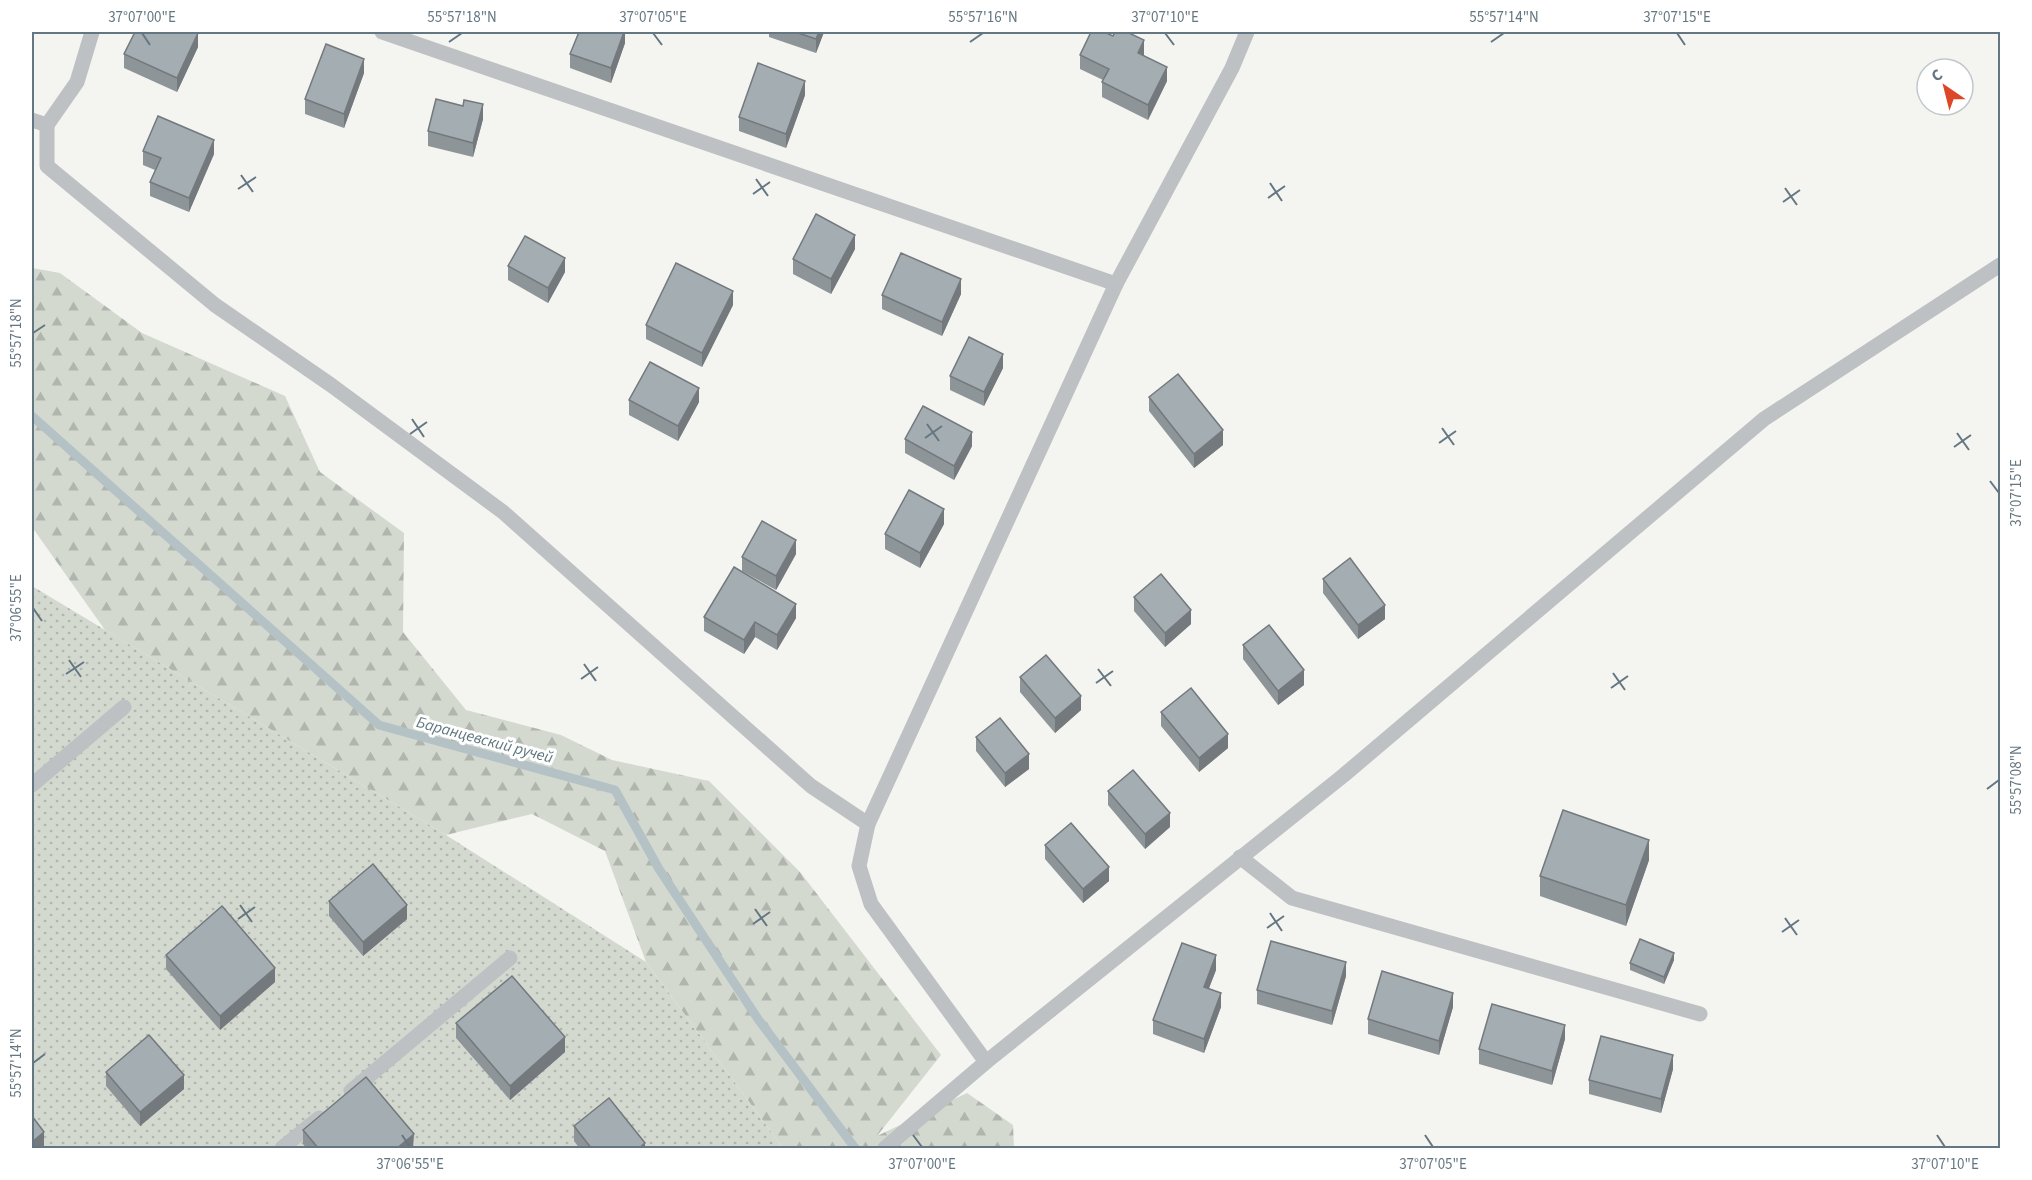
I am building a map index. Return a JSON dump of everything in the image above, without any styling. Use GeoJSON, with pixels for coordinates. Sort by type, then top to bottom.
{"type":"FeatureCollection","features":[{"type":"Feature","properties":{"kind":"lane"},"geometry":{"type":"LineString","coordinates":[[92,32],[77,82],[47,125],[47,166],[215,305],[331,384],[503,512],[811,786],[868,824]]}},
{"type":"Feature","properties":{"kind":"lane"},"geometry":{"type":"LineString","coordinates":[[382,32],[1116,284]]}},
{"type":"Feature","properties":{"kind":"lane"},"geometry":{"type":"LineString","coordinates":[[986,1062],[871,904],[859,866],[868,824],[1116,284],[1232,68],[1247,32]]}},
{"type":"Feature","properties":{"kind":"lane"},"geometry":{"type":"LineString","coordinates":[[32,120],[47,125]]}},
{"type":"Feature","properties":{"kind":"lane"},"geometry":{"type":"LineString","coordinates":[[885,1149],[986,1062],[1380,745],[1764,419],[2001,265]]}},
{"type":"Feature","properties":{"kind":"lane"},"geometry":{"type":"LineString","coordinates":[[32,785],[124,707]]}},
{"type":"Feature","properties":{"kind":"lane"},"geometry":{"type":"LineString","coordinates":[[1240,857],[1292,898],[1700,1014]]}},
{"type":"Feature","properties":{"kind":"lane"},"geometry":{"type":"LineString","coordinates":[[282,1149],[510,958]]}},
{"type":"Feature","properties":{"kind":"green space"},"geometry":{"type":"Polygon","coordinates":[[[32,268],[60,273],[142,333],[285,396],[320,472],[404,533],[403,632],[466,710],[561,735],[612,760],[709,781],[800,872],[941,1055],[877,1136],[967,1093],[1013,1125],[1014,1148],[783,1148],[646,962],[605,851],[532,814],[446,835],[105,630],[32,527],[32,268]]]}},
{"type":"Feature","properties":{"kind":"green space"},"geometry":{"type":"Polygon","coordinates":[[[32,586],[446,835],[646,962],[783,1148],[32,1148],[32,586]]]}},
{"type":"Feature","properties":{"kind":"building"},"geometry":{"type":"Polygon","coordinates":[[[135,32],[198,33],[177,78],[124,54],[135,32]]]}},
{"type":"Feature","properties":{"kind":"building"},"geometry":{"type":"Polygon","coordinates":[[[579,32],[624,32],[611,68],[570,54],[579,32]]]}},
{"type":"Feature","properties":{"kind":"building"},"geometry":{"type":"Polygon","coordinates":[[[795,32],[819,32],[816,39],[795,32]]]}},
{"type":"Feature","properties":{"kind":"building"},"geometry":{"type":"Polygon","coordinates":[[[1091,32],[1104,32],[1113,36],[1115,32],[1127,32],[1144,40],[1138,53],[1167,67],[1148,105],[1102,82],[1109,69],[1080,55],[1091,32]]]}},
{"type":"Feature","properties":{"kind":"building"},"geometry":{"type":"Polygon","coordinates":[[[326,44],[364,59],[344,114],[305,99],[326,44]]]}},
{"type":"Feature","properties":{"kind":"building"},"geometry":{"type":"Polygon","coordinates":[[[758,63],[805,81],[786,134],[739,117],[758,63]]]}},
{"type":"Feature","properties":{"kind":"building"},"geometry":{"type":"Polygon","coordinates":[[[436,99],[463,106],[464,100],[483,104],[473,143],[428,131],[436,99]]]}},
{"type":"Feature","properties":{"kind":"building"},"geometry":{"type":"Polygon","coordinates":[[[158,116],[214,140],[189,198],[150,182],[161,158],[143,151],[158,116]]]}},
{"type":"Feature","properties":{"kind":"building"},"geometry":{"type":"Polygon","coordinates":[[[816,214],[855,235],[831,279],[793,259],[816,214]]]}},
{"type":"Feature","properties":{"kind":"building"},"geometry":{"type":"Polygon","coordinates":[[[525,236],[565,258],[548,288],[508,266],[525,236]]]}},
{"type":"Feature","properties":{"kind":"building"},"geometry":{"type":"Polygon","coordinates":[[[901,253],[961,279],[942,322],[882,295],[901,253]]]}},
{"type":"Feature","properties":{"kind":"building"},"geometry":{"type":"Polygon","coordinates":[[[676,263],[733,291],[702,353],[646,325],[676,263]]]}},
{"type":"Feature","properties":{"kind":"building"},"geometry":{"type":"Polygon","coordinates":[[[969,337],[1003,354],[984,392],[950,376],[969,337]]]}},
{"type":"Feature","properties":{"kind":"building"},"geometry":{"type":"Polygon","coordinates":[[[650,362],[699,388],[678,426],[629,400],[650,362]]]}},
{"type":"Feature","properties":{"kind":"building"},"geometry":{"type":"Polygon","coordinates":[[[1178,374],[1223,430],[1194,454],[1149,397],[1178,374]]]}},
{"type":"Feature","properties":{"kind":"building"},"geometry":{"type":"Polygon","coordinates":[[[923,406],[972,432],[954,466],[905,439],[923,406]]]}},
{"type":"Feature","properties":{"kind":"building"},"geometry":{"type":"Polygon","coordinates":[[[909,490],[944,509],[920,553],[885,534],[909,490]]]}},
{"type":"Feature","properties":{"kind":"building"},"geometry":{"type":"Polygon","coordinates":[[[762,521],[796,540],[776,576],[742,557],[762,521]]]}},
{"type":"Feature","properties":{"kind":"building"},"geometry":{"type":"Polygon","coordinates":[[[1350,558],[1385,605],[1358,625],[1323,579],[1350,558]]]}},
{"type":"Feature","properties":{"kind":"building"},"geometry":{"type":"Polygon","coordinates":[[[734,567],[796,604],[777,635],[755,622],[744,640],[704,617],[734,567]]]}},
{"type":"Feature","properties":{"kind":"building"},"geometry":{"type":"Polygon","coordinates":[[[1161,574],[1191,610],[1165,633],[1134,597],[1161,574]]]}},
{"type":"Feature","properties":{"kind":"building"},"geometry":{"type":"Polygon","coordinates":[[[1269,625],[1304,670],[1278,691],[1243,645],[1269,625]]]}},
{"type":"Feature","properties":{"kind":"building"},"geometry":{"type":"Polygon","coordinates":[[[1046,655],[1081,696],[1055,718],[1020,677],[1046,655]]]}},
{"type":"Feature","properties":{"kind":"building"},"geometry":{"type":"Polygon","coordinates":[[[1191,688],[1228,734],[1199,758],[1161,712],[1191,688]]]}},
{"type":"Feature","properties":{"kind":"building"},"geometry":{"type":"Polygon","coordinates":[[[1000,718],[1029,754],[1005,773],[976,737],[1000,718]]]}},
{"type":"Feature","properties":{"kind":"building"},"geometry":{"type":"Polygon","coordinates":[[[1133,770],[1170,813],[1145,834],[1108,791],[1133,770]]]}},
{"type":"Feature","properties":{"kind":"building"},"geometry":{"type":"Polygon","coordinates":[[[1563,810],[1649,840],[1626,905],[1540,876],[1563,810]]]}},
{"type":"Feature","properties":{"kind":"building"},"geometry":{"type":"Polygon","coordinates":[[[1071,823],[1109,867],[1083,889],[1045,845],[1071,823]]]}},
{"type":"Feature","properties":{"kind":"building"},"geometry":{"type":"Polygon","coordinates":[[[373,864],[407,905],[363,942],[329,901],[373,864]]]}},
{"type":"Feature","properties":{"kind":"building"},"geometry":{"type":"Polygon","coordinates":[[[222,906],[275,968],[220,1016],[166,955],[222,906]]]}},
{"type":"Feature","properties":{"kind":"building"},"geometry":{"type":"Polygon","coordinates":[[[1640,939],[1674,953],[1664,977],[1630,963],[1640,939]]]}},
{"type":"Feature","properties":{"kind":"building"},"geometry":{"type":"Polygon","coordinates":[[[1271,941],[1346,962],[1332,1011],[1257,990],[1271,941]]]}},
{"type":"Feature","properties":{"kind":"building"},"geometry":{"type":"Polygon","coordinates":[[[1182,943],[1216,955],[1204,987],[1221,993],[1204,1039],[1153,1020],[1182,943]]]}},
{"type":"Feature","properties":{"kind":"building"},"geometry":{"type":"Polygon","coordinates":[[[1382,971],[1453,993],[1439,1041],[1368,1019],[1382,971]]]}},
{"type":"Feature","properties":{"kind":"building"},"geometry":{"type":"Polygon","coordinates":[[[512,976],[565,1037],[510,1086],[456,1023],[512,976]]]}},
{"type":"Feature","properties":{"kind":"building"},"geometry":{"type":"Polygon","coordinates":[[[1492,1004],[1565,1025],[1552,1071],[1479,1049],[1492,1004]]]}},
{"type":"Feature","properties":{"kind":"building"},"geometry":{"type":"Polygon","coordinates":[[[149,1035],[184,1075],[140,1112],[106,1072],[149,1035]]]}},
{"type":"Feature","properties":{"kind":"building"},"geometry":{"type":"Polygon","coordinates":[[[1601,1036],[1673,1055],[1661,1099],[1589,1080],[1601,1036]]]}},
{"type":"Feature","properties":{"kind":"building"},"geometry":{"type":"Polygon","coordinates":[[[366,1077],[414,1134],[396,1149],[319,1149],[303,1130],[366,1077]]]}},
{"type":"Feature","properties":{"kind":"building"},"geometry":{"type":"Polygon","coordinates":[[[609,1098],[645,1143],[638,1149],[592,1149],[574,1126],[609,1098]]]}},
{"type":"Feature","properties":{"kind":"building"},"geometry":{"type":"Polygon","coordinates":[[[32,1116],[44,1132],[32,1142],[32,1116]]]}},
{"type":"Feature","properties":{"kind":"waterway","name":"Баранцевский ручей"},"geometry":{"type":"LineString","coordinates":[[32,416],[379,725],[615,790],[659,869],[758,1019],[855,1148]]}}]}
